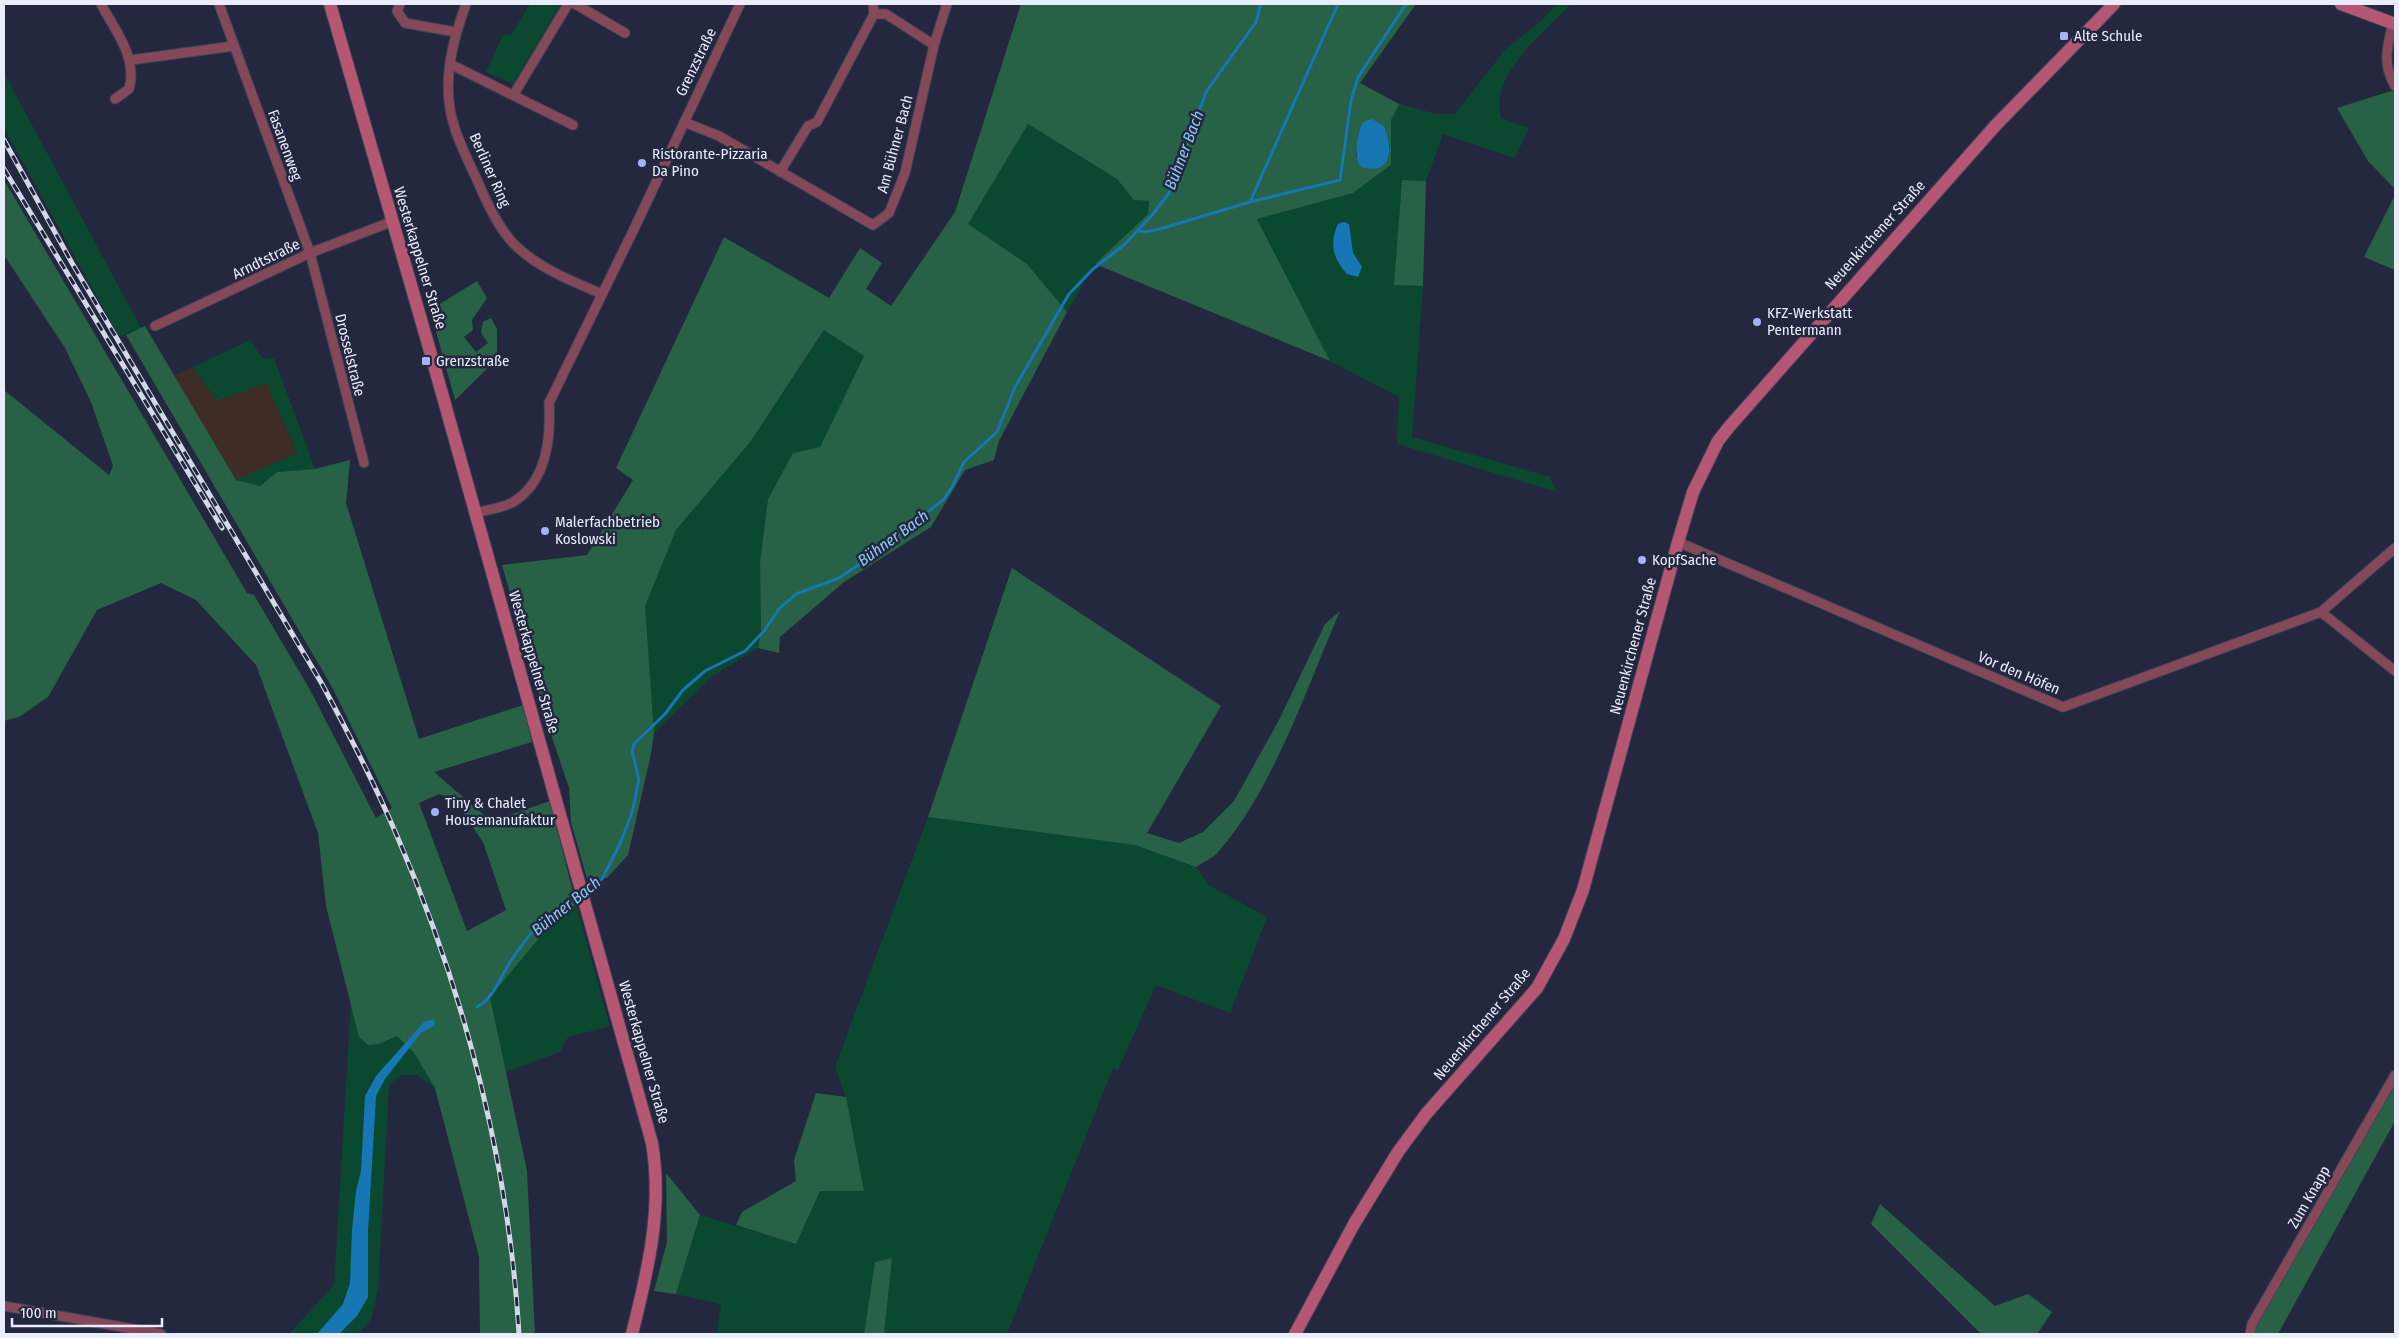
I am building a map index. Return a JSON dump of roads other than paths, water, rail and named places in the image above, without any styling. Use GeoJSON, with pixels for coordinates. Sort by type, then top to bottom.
{"type":"FeatureCollection","features":[{"type":"Feature","properties":{"kind":"street"},"geometry":{"type":"LineString","coordinates":[[101,4],[131,60],[132,80],[129,89],[115,99]]}},
{"type":"Feature","properties":{"kind":"street","name":"Fasanenweg"},"geometry":{"type":"LineString","coordinates":[[218,4],[310,252]]}},
{"type":"Feature","properties":{"kind":"street","name":"Westerkappelner Straße"},"geometry":{"type":"LineString","coordinates":[[330,4],[648,1124],[656,1162],[657,1209],[654,1233],[632,1334]]}},
{"type":"Feature","properties":{"kind":"street"},"geometry":{"type":"LineString","coordinates":[[400,4],[397,12],[405,23],[455,32]]}},
{"type":"Feature","properties":{"kind":"street","name":"Berliner Ring"},"geometry":{"type":"LineString","coordinates":[[466,4],[455,32],[450,64],[450,109],[464,150],[488,206],[515,245],[550,271],[602,294]]}},
{"type":"Feature","properties":{"kind":"street"},"geometry":{"type":"LineString","coordinates":[[514,94],[568,4]]}},
{"type":"Feature","properties":{"kind":"street"},"geometry":{"type":"LineString","coordinates":[[575,4],[625,33]]}},
{"type":"Feature","properties":{"kind":"street","name":"Grenzstraße"},"geometry":{"type":"LineString","coordinates":[[474,513],[515,501],[533,481],[546,453],[550,425],[549,403],[740,4]]}},
{"type":"Feature","properties":{"kind":"street"},"geometry":{"type":"LineString","coordinates":[[780,172],[808,126],[817,122],[874,14],[874,4]]}},
{"type":"Feature","properties":{"kind":"street","name":"Am Bühner Bach"},"geometry":{"type":"LineString","coordinates":[[684,122],[719,136],[873,224],[889,213],[905,173],[934,45],[947,4]]}},
{"type":"Feature","properties":{"kind":"street","name":"Neuenkirchener Straße"},"geometry":{"type":"LineString","coordinates":[[1294,1334],[1354,1224],[1398,1152],[1426,1114],[1537,988],[1564,939],[1583,890],[1693,492],[1718,441],[1994,126],[2114,4]]}},
{"type":"Feature","properties":{"kind":"street"},"geometry":{"type":"LineString","coordinates":[[2341,4],[2394,23],[2385,61],[2388,74],[2395,86]]}},
{"type":"Feature","properties":{"kind":"street"},"geometry":{"type":"LineString","coordinates":[[874,14],[886,14],[934,45]]}},
{"type":"Feature","properties":{"kind":"street"},"geometry":{"type":"LineString","coordinates":[[131,60],[234,46]]}},
{"type":"Feature","properties":{"kind":"street"},"geometry":{"type":"LineString","coordinates":[[450,64],[514,94],[573,125]]}},
{"type":"Feature","properties":{"kind":"street","name":"Arndtstraße"},"geometry":{"type":"LineString","coordinates":[[155,326],[310,252],[392,222]]}},
{"type":"Feature","properties":{"kind":"street","name":"Drosselstraße"},"geometry":{"type":"LineString","coordinates":[[310,252],[364,464]]}},
{"type":"Feature","properties":{"kind":"street","name":"Vor den Höfen"},"geometry":{"type":"LineString","coordinates":[[1678,542],[2063,707],[2322,612],[2395,548]]}},
{"type":"Feature","properties":{"kind":"street"},"geometry":{"type":"LineString","coordinates":[[2322,612],[2395,671]]}},
{"type":"Feature","properties":{"kind":"street","name":"Zum Knapp"},"geometry":{"type":"LineString","coordinates":[[2250,1334],[2252,1324],[2395,1075]]}},
{"type":"Feature","properties":{"kind":"street"},"geometry":{"type":"LineString","coordinates":[[4,1306],[160,1334]]}},
{"type":"Feature","properties":{"kind":"water"},"geometry":{"type":"Polygon","coordinates":[[[1372,119],[1384,126],[1388,137],[1389,149],[1389,154],[1384,164],[1379,168],[1373,169],[1362,167],[1359,164],[1357,154],[1357,140],[1360,129],[1364,123],[1372,119]]]}},
{"type":"Feature","properties":{"kind":"water"},"geometry":{"type":"Polygon","coordinates":[[[1344,222],[1349,224],[1353,253],[1362,267],[1358,277],[1347,274],[1338,263],[1334,250],[1335,231],[1338,224],[1344,222]]]}},
{"type":"Feature","properties":{"kind":"water"},"geometry":{"type":"Polygon","coordinates":[[[434,1019],[435,1025],[421,1033],[385,1079],[376,1096],[368,1231],[368,1297],[357,1316],[339,1334],[317,1334],[343,1304],[350,1283],[352,1230],[356,1191],[361,1171],[365,1096],[376,1076],[424,1022],[434,1019]]]}},
{"type":"Feature","properties":{"kind":"waterway","name":"Bühner Bach"},"geometry":{"type":"LineString","coordinates":[[584,891],[602,879],[619,846],[632,813],[639,779],[632,751],[634,744],[665,714],[683,690],[705,671],[745,651],[764,631],[779,609],[796,594],[839,578],[943,500],[952,487],[964,462],[997,432],[1015,387],[1069,294],[1093,269],[1124,245],[1153,214],[1169,193],[1206,92],[1256,22],[1261,4]]}},
{"type":"Feature","properties":{"kind":"waterway"},"geometry":{"type":"LineString","coordinates":[[1137,231],[1145,232],[1160,229],[1250,202],[1338,4]]}},
{"type":"Feature","properties":{"kind":"waterway"},"geometry":{"type":"LineString","coordinates":[[1250,202],[1340,180],[1351,101],[1358,77],[1406,4]]}},
{"type":"Feature","properties":{"kind":"waterway","name":"Bühner Bach"},"geometry":{"type":"LineString","coordinates":[[477,1007],[492,993],[511,961],[541,923],[559,907],[579,894]]}},
{"type":"Feature","properties":{"kind":"railway"},"geometry":{"type":"LineString","coordinates":[[4,140],[72,263],[322,684],[380,797],[397,836],[443,956],[480,1080],[494,1143],[505,1207],[514,1270],[519,1334]]}},
{"type":"Feature","properties":{"kind":"railway"},"geometry":{"type":"LineString","coordinates":[[4,169],[222,528]]}},
{"type":"Feature","properties":{"kind":"place","name":"Alte Schule"},"geometry":{"type":"Point","coordinates":[2064,36]}},
{"type":"Feature","properties":{"kind":"place","name":"Ristorante-Pizzaria Da Pino"},"geometry":{"type":"Point","coordinates":[642,163]}},
{"type":"Feature","properties":{"kind":"place","name":"KFZ-Werkstatt Pentermann"},"geometry":{"type":"Point","coordinates":[1757,322]}},
{"type":"Feature","properties":{"kind":"place","name":"Grenzstraße"},"geometry":{"type":"Point","coordinates":[426,361]}},
{"type":"Feature","properties":{"kind":"place","name":"Malerfachbetrieb Koslowski"},"geometry":{"type":"Point","coordinates":[545,531]}},
{"type":"Feature","properties":{"kind":"place","name":"KopfSache"},"geometry":{"type":"Point","coordinates":[1642,560]}},
{"type":"Feature","properties":{"kind":"place","name":"Tiny & Chalet Housemanufaktur"},"geometry":{"type":"Point","coordinates":[435,812]}}]}
